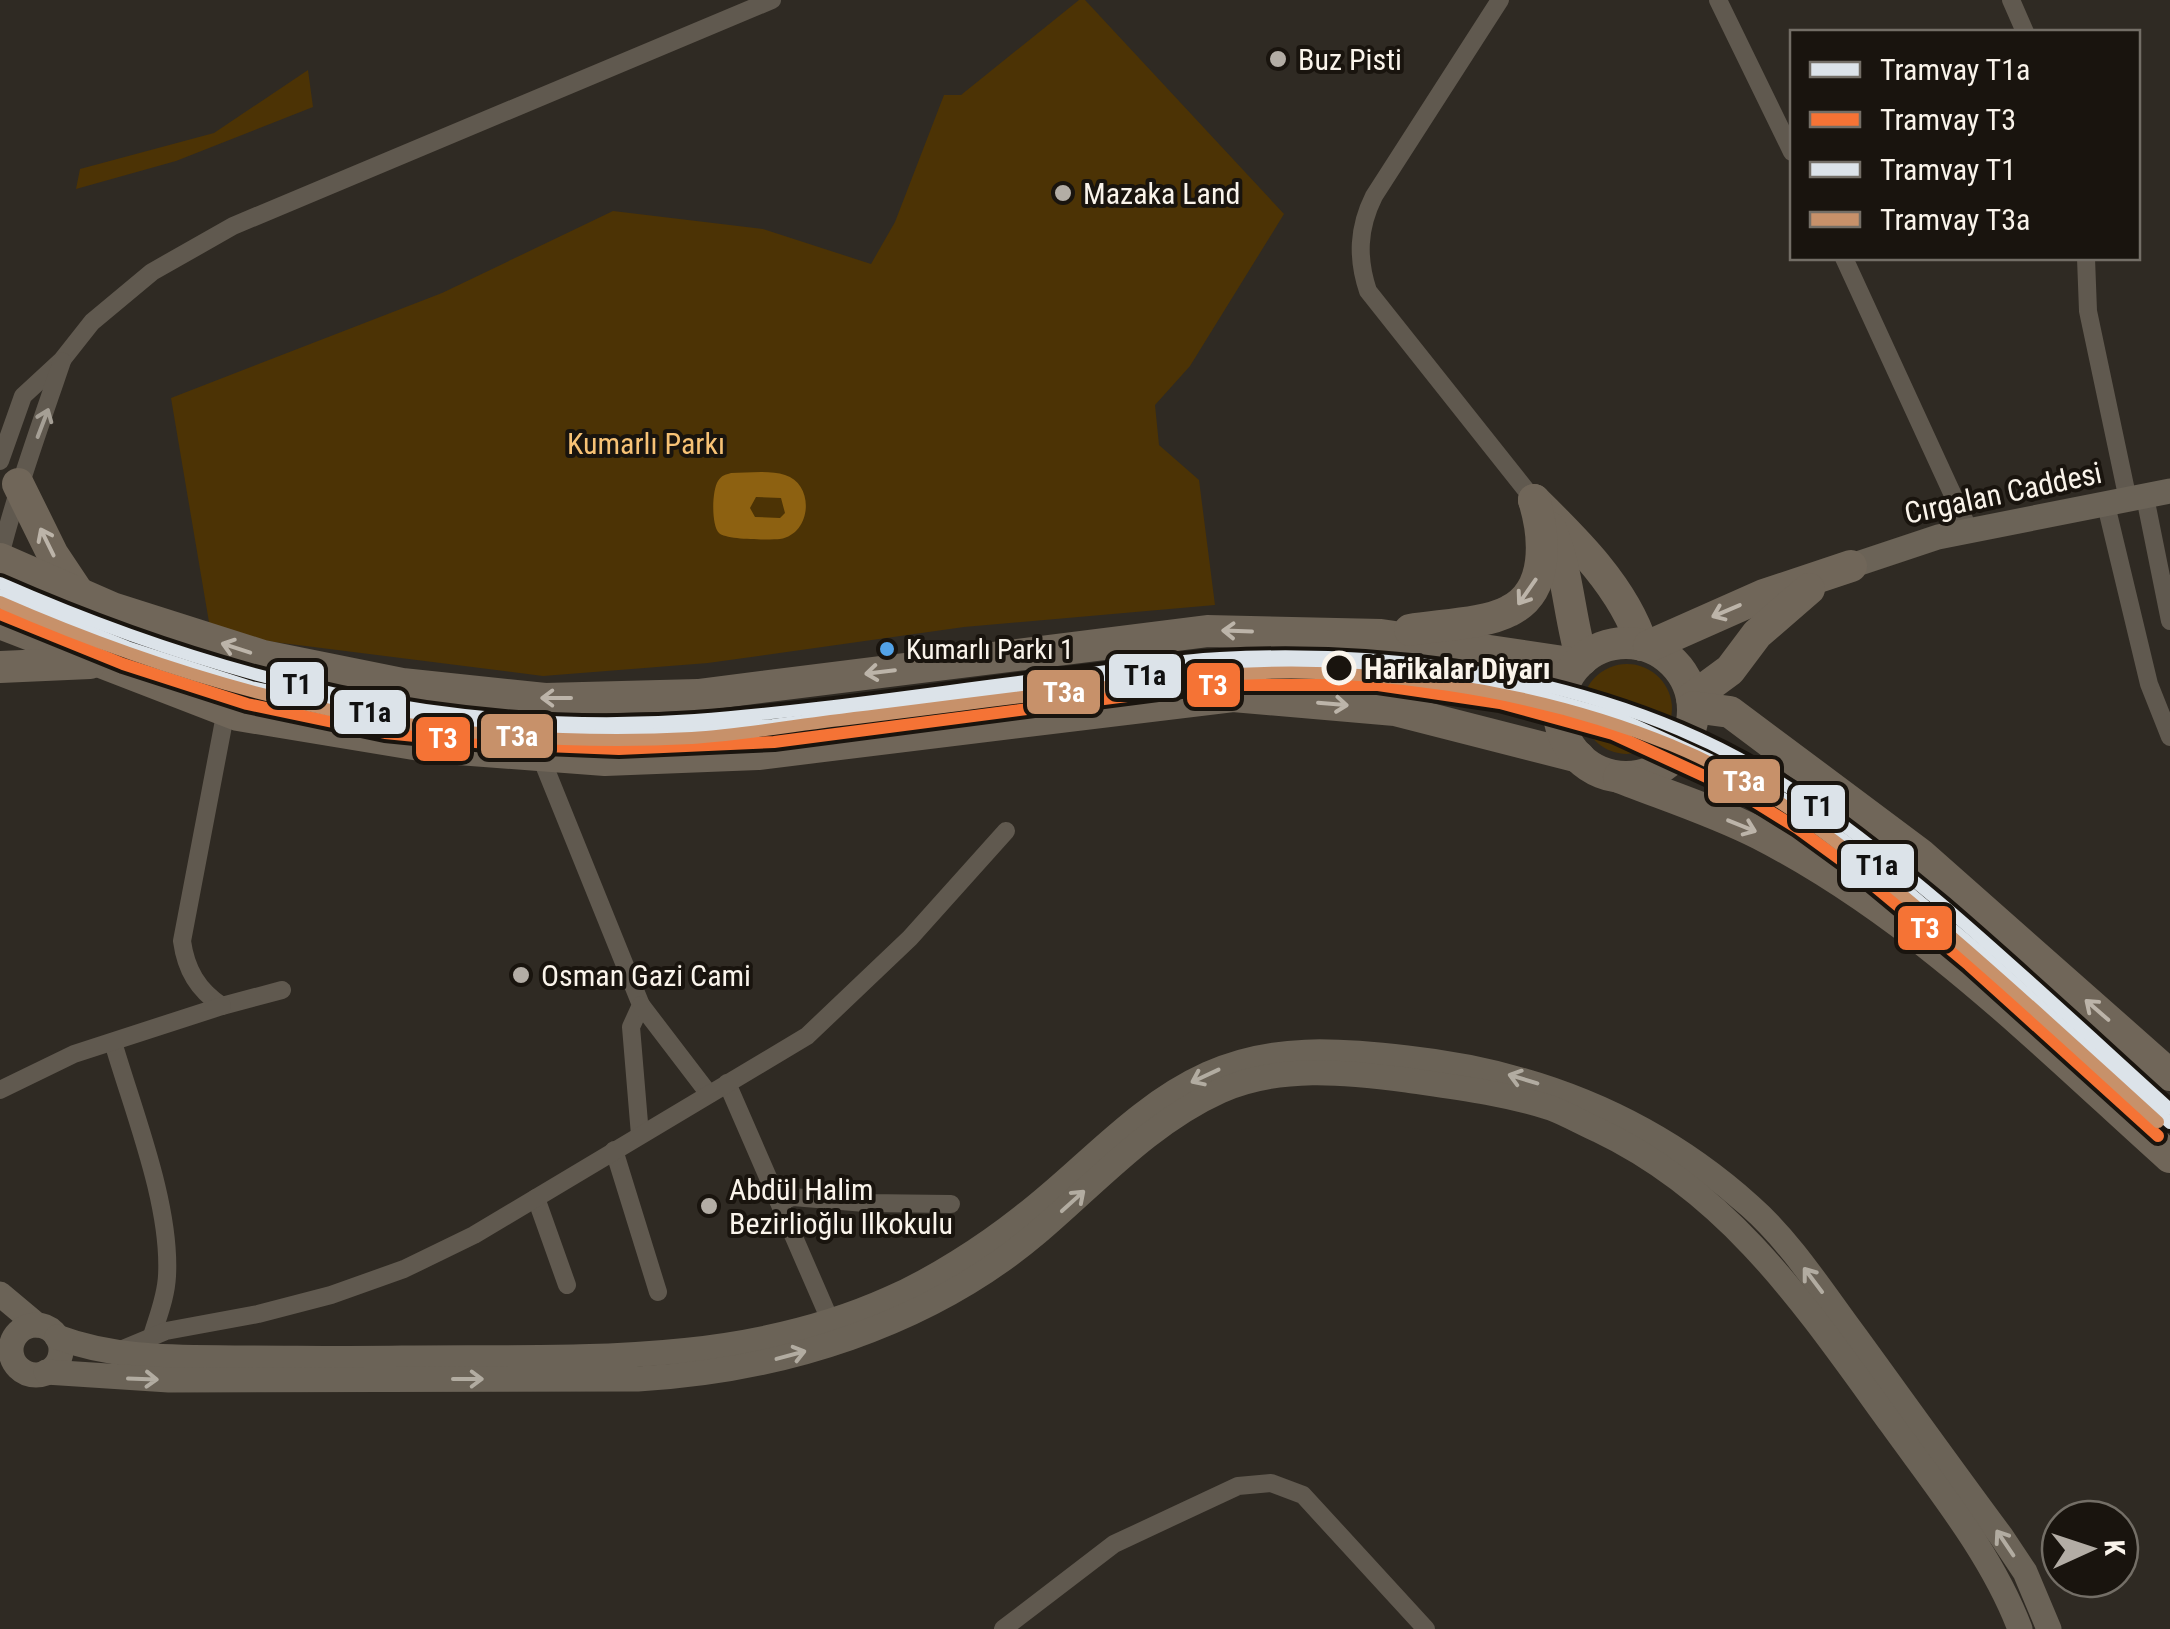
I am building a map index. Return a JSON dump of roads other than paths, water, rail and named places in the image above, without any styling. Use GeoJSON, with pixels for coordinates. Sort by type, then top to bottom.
{"type":"FeatureCollection","features":[{"type":"Feature","properties":{"kind":"highway"},"geometry":{"type":"LineString","coordinates":[[9,473],[53,555],[81,597]]}},
{"type":"Feature","properties":{"kind":"highway"},"geometry":{"type":"LineString","coordinates":[[1381,635],[1503,614],[1520,605],[1532,588],[1540,565],[1542,534],[1534,500]]}},
{"type":"Feature","properties":{"kind":"highway"},"geometry":{"type":"LineString","coordinates":[[1534,500],[1611,586],[1646,646]]}},
{"type":"Feature","properties":{"kind":"highway"},"geometry":{"type":"LineString","coordinates":[[1534,500],[1560,556],[1580,662]]}},
{"type":"Feature","properties":{"kind":"highway"},"geometry":{"type":"LineString","coordinates":[[0,557],[81,597],[263,656],[402,684],[545,698],[698,695],[1207,630],[1381,635],[1580,662]]}},
{"type":"Feature","properties":{"kind":"highway"},"geometry":{"type":"LineString","coordinates":[[1646,646],[1751,600],[1851,566]]}},
{"type":"Feature","properties":{"kind":"highway"},"geometry":{"type":"LineString","coordinates":[[1692,703],[1730,670],[1756,634],[1791,602],[1851,566]]}},
{"type":"Feature","properties":{"kind":"highway"},"geometry":{"type":"LineString","coordinates":[[0,623],[238,715],[432,747],[605,760],[758,754],[1234,696],[1394,710],[1579,757]]}},
{"type":"Feature","properties":{"kind":"highway"},"geometry":{"type":"LineString","coordinates":[[1619,776],[1646,774],[1670,761],[1688,734],[1692,703],[1686,679],[1674,662],[1646,646],[1619,643],[1605,646],[1580,662],[1562,691],[1560,713],[1565,737],[1579,757],[1590,766],[1759,833],[1845,885],[1947,957],[2170,1158]]}},
{"type":"Feature","properties":{"kind":"highway"},"geometry":{"type":"LineString","coordinates":[[0,668],[104,663]]}},
{"type":"Feature","properties":{"kind":"highway"},"geometry":{"type":"LineString","coordinates":[[1692,703],[1730,712],[1920,854],[2170,1075]]}},
{"type":"Feature","properties":{"kind":"street"},"geometry":{"type":"LineString","coordinates":[[0,557],[23,396],[62,360],[109,306],[152,272],[203,241],[772,0]]}},
{"type":"Feature","properties":{"kind":"street"},"geometry":{"type":"LineString","coordinates":[[1500,0],[1374,196],[1364,221],[1360,248],[1368,291],[1534,500]]}},
{"type":"Feature","properties":{"kind":"street"},"geometry":{"type":"LineString","coordinates":[[1718,0],[1790,148]]}},
{"type":"Feature","properties":{"kind":"street"},"geometry":{"type":"LineString","coordinates":[[2011,0],[2024,30]]}},
{"type":"Feature","properties":{"kind":"street"},"geometry":{"type":"LineString","coordinates":[[1845,260],[1968,530]]}},
{"type":"Feature","properties":{"kind":"street"},"geometry":{"type":"LineString","coordinates":[[2086,260],[2088,311],[2170,621]]}},
{"type":"Feature","properties":{"kind":"street"},"geometry":{"type":"LineString","coordinates":[[9,473],[48,410],[62,360]]}},
{"type":"Feature","properties":{"kind":"street"},"geometry":{"type":"LineString","coordinates":[[2137,498],[2149,684],[2170,737]]}},
{"type":"Feature","properties":{"kind":"street","name":"Cırgalan Caddesi"},"geometry":{"type":"LineString","coordinates":[[1851,566],[1968,530],[2137,498]]}},
{"type":"Feature","properties":{"kind":"street"},"geometry":{"type":"LineString","coordinates":[[222,1006],[194,980],[182,941],[226,710]]}},
{"type":"Feature","properties":{"kind":"street"},"geometry":{"type":"LineString","coordinates":[[540,755],[641,1004],[709,1094]]}},
{"type":"Feature","properties":{"kind":"street"},"geometry":{"type":"LineString","coordinates":[[113,1353],[152,1336],[294,1305],[368,1283],[457,1244],[536,1198],[807,1036],[910,938],[1006,831]]}},
{"type":"Feature","properties":{"kind":"street"},"geometry":{"type":"LineString","coordinates":[[0,1090],[74,1054],[282,990]]}},
{"type":"Feature","properties":{"kind":"street"},"geometry":{"type":"LineString","coordinates":[[640,1135],[631,1026],[641,1004]]}},
{"type":"Feature","properties":{"kind":"street"},"geometry":{"type":"LineString","coordinates":[[113,1042],[166,1236],[166,1287],[152,1336]]}},
{"type":"Feature","properties":{"kind":"street"},"geometry":{"type":"LineString","coordinates":[[23,1374],[12,1358],[6,1332],[47,1331],[92,1350],[113,1353],[355,1358],[675,1354],[718,1348],[830,1320],[876,1316],[894,1297],[1024,1216],[1158,1102],[1214,1071],[1272,1054],[1310,1051],[1436,1061],[1508,1074],[1590,1102],[1641,1126],[1703,1167],[1755,1210],[1812,1279],[2001,1536],[2025,1572],[2049,1629]]}},
{"type":"Feature","properties":{"kind":"street"},"geometry":{"type":"LineString","coordinates":[[23,1374],[169,1380],[668,1377],[762,1362],[820,1348],[876,1316],[957,1289],[1002,1261],[1186,1108],[1224,1089],[1276,1076],[1325,1072],[1483,1091],[1553,1109],[1633,1147],[1688,1183],[1741,1230],[1808,1309],[1915,1457],[2001,1587],[2020,1629]]}},
{"type":"Feature","properties":{"kind":"street"},"geometry":{"type":"LineString","coordinates":[[727,1083],[830,1320]]}},
{"type":"Feature","properties":{"kind":"street"},"geometry":{"type":"LineString","coordinates":[[614,1150],[658,1292]]}},
{"type":"Feature","properties":{"kind":"street"},"geometry":{"type":"LineString","coordinates":[[779,1202],[794,1197],[951,1204]]}},
{"type":"Feature","properties":{"kind":"street"},"geometry":{"type":"LineString","coordinates":[[536,1198],[567,1285]]}},
{"type":"Feature","properties":{"kind":"street"},"geometry":{"type":"LineString","coordinates":[[0,1294],[60,1345],[58,1361],[23,1374]]}},
{"type":"Feature","properties":{"kind":"street"},"geometry":{"type":"LineString","coordinates":[[1004,1629],[1114,1544],[1238,1486],[1260,1482],[1303,1494],[1426,1629]]}},
{"type":"Feature","properties":{"kind":"tram line","name":"T1"},"geometry":{"type":"LineString","coordinates":[[0,583],[168,648],[253,674],[339,695],[515,720],[604,723],[745,716],[1188,660],[1278,656],[1455,668],[1570,692],[1626,709],[1717,747],[1819,807],[1943,905],[2170,1109]]}},
{"type":"Feature","properties":{"kind":"tram line","name":"T1a"},"geometry":{"type":"LineString","coordinates":[[0,595],[130,648],[251,687],[389,716],[497,727],[618,732],[773,725],[1211,667],[1379,668],[1504,686],[1619,718],[1747,777],[1807,813],[1867,857],[1980,952],[2170,1123]]}},
{"type":"Feature","properties":{"kind":"tram line","name":"T3a"},"geometry":{"type":"LineString","coordinates":[[0,602],[84,637],[253,692],[424,727],[512,736],[601,740],[709,737],[1118,686],[1269,673],[1387,677],[1506,695],[1619,725],[1671,745],[1776,800],[1871,869],[2158,1122]]}},
{"type":"Feature","properties":{"kind":"tram line","name":"T3"},"geometry":{"type":"LineString","coordinates":[[0,614],[123,664],[247,704],[385,733],[496,744],[619,749],[774,742],[1212,685],[1378,685],[1500,703],[1613,734],[1739,792],[1797,828],[1856,871],[1969,965],[2158,1136]]}},
{"type":"Feature","properties":{"kind":"place","name":"Buz Pisti"},"geometry":{"type":"Point","coordinates":[1278,59]}},
{"type":"Feature","properties":{"kind":"place","name":"Mazaka Land"},"geometry":{"type":"Point","coordinates":[1063,193]}},
{"type":"Feature","properties":{"kind":"place","name":"Kumarlı Parkı 1"},"geometry":{"type":"Point","coordinates":[887,649]}},
{"type":"Feature","properties":{"kind":"place","name":"Harikalar Diyarı"},"geometry":{"type":"Point","coordinates":[1339,668]}},
{"type":"Feature","properties":{"kind":"place","name":"Osman Gazi Cami"},"geometry":{"type":"Point","coordinates":[521,975]}},
{"type":"Feature","properties":{"kind":"place","name":"Abdül Halim Bezirlioğlu Ilkokulu"},"geometry":{"type":"Point","coordinates":[709,1206]}},
{"type":"Feature","properties":{"kind":"park label","name":"Kumarlı Parkı"},"geometry":{"type":"Point","coordinates":[646,443]}}]}
